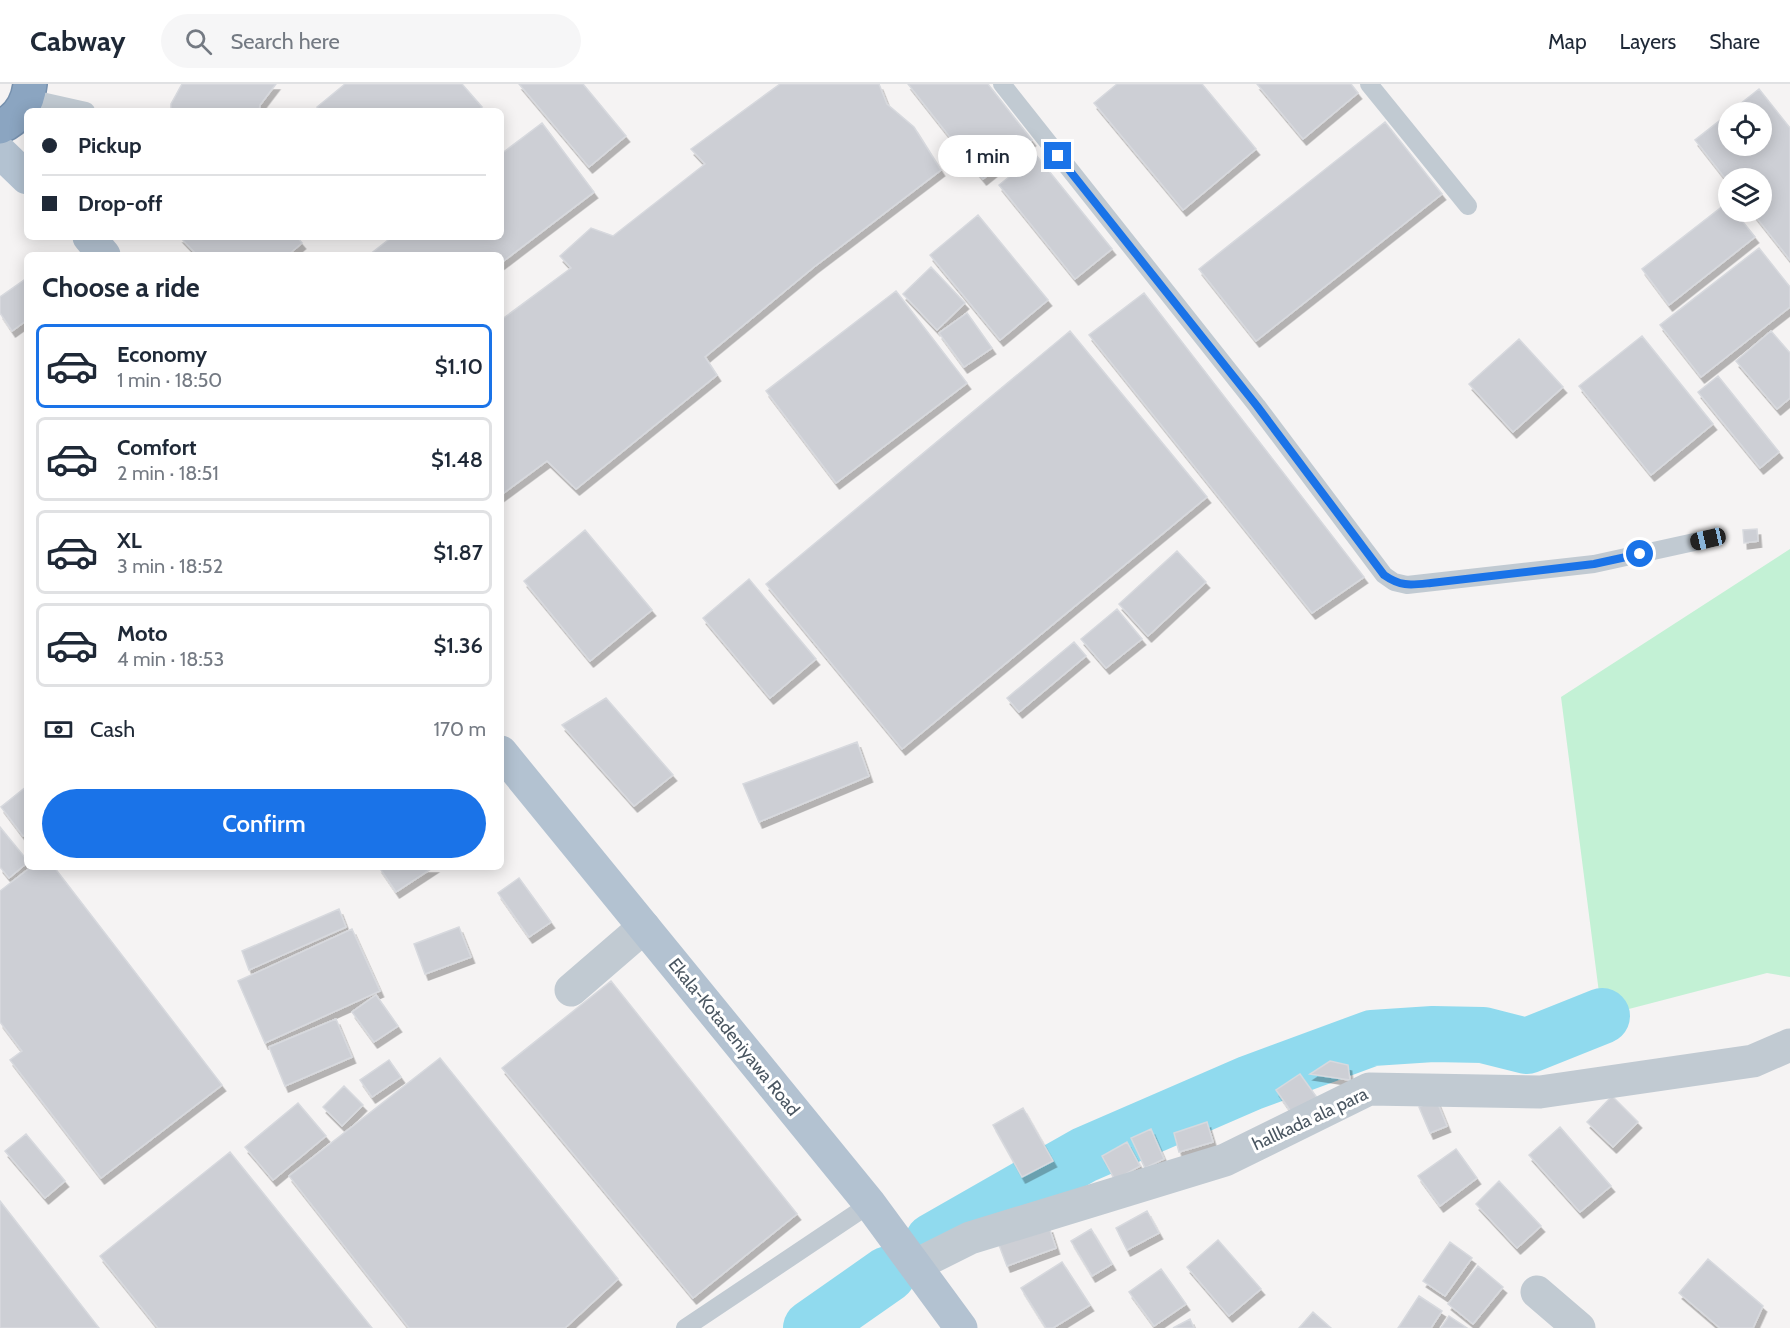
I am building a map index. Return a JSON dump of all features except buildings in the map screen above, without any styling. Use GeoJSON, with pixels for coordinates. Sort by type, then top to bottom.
{"type":"FeatureCollection","features":[{"type":"Feature","properties":{"kind":"highway"},"geometry":{"type":"LineString","coordinates":[[0,127],[14,119],[30,98]]}},
{"type":"Feature","properties":{"kind":"main road"},"geometry":{"type":"LineString","coordinates":[[0,152],[24,175]]}},
{"type":"Feature","properties":{"kind":"main road","name":"Ekala-Kotadeniyawa Road"},"geometry":{"type":"LineString","coordinates":[[504,756],[870,1204],[960,1328]]}},
{"type":"Feature","properties":{"kind":"street"},"geometry":{"type":"LineString","coordinates":[[571,990],[644,927]]}},
{"type":"Feature","properties":{"kind":"street","name":"hallkada ala para"},"geometry":{"type":"LineString","coordinates":[[916,1265],[970,1238],[1225,1160],[1369,1089],[1540,1092],[1753,1061],[1790,1045]]}},
{"type":"Feature","properties":{"kind":"street"},"geometry":{"type":"LineString","coordinates":[[1537,1292],[1579,1328]]}},
{"type":"Feature","properties":{"kind":"lane"},"geometry":{"type":"LineString","coordinates":[[1002,84],[1257,406],[1384,575],[1394,582],[1407,585],[1594,564],[1708,539]]}},
{"type":"Feature","properties":{"kind":"lane"},"geometry":{"type":"LineString","coordinates":[[1369,84],[1468,206]]}},
{"type":"Feature","properties":{"kind":"lane"},"geometry":{"type":"LineString","coordinates":[[30,98],[73,108]]}},
{"type":"Feature","properties":{"kind":"lane"},"geometry":{"type":"LineString","coordinates":[[685,1328],[870,1204]]}},
{"type":"Feature","properties":{"kind":"green space"},"geometry":{"type":"Polygon","coordinates":[[[1790,549],[1790,977],[1767,973],[1602,1016],[1561,697],[1790,549]]]}},
{"type":"Feature","properties":{"kind":"waterway"},"geometry":{"type":"LineString","coordinates":[[933,1241],[1084,1155],[1250,1083],[1372,1038],[1433,1034],[1483,1035],[1527,1046],[1602,1016]]}},
{"type":"Feature","properties":{"kind":"waterway"},"geometry":{"type":"LineString","coordinates":[[811,1328],[888,1274]]}},
{"type":"Feature","properties":{"kind":"route"},"geometry":{"type":"LineString","coordinates":[[1058,156],[1257,406],[1384,575],[1394,582],[1407,585],[1431,583],[1594,564],[1640,554]]}}]}
